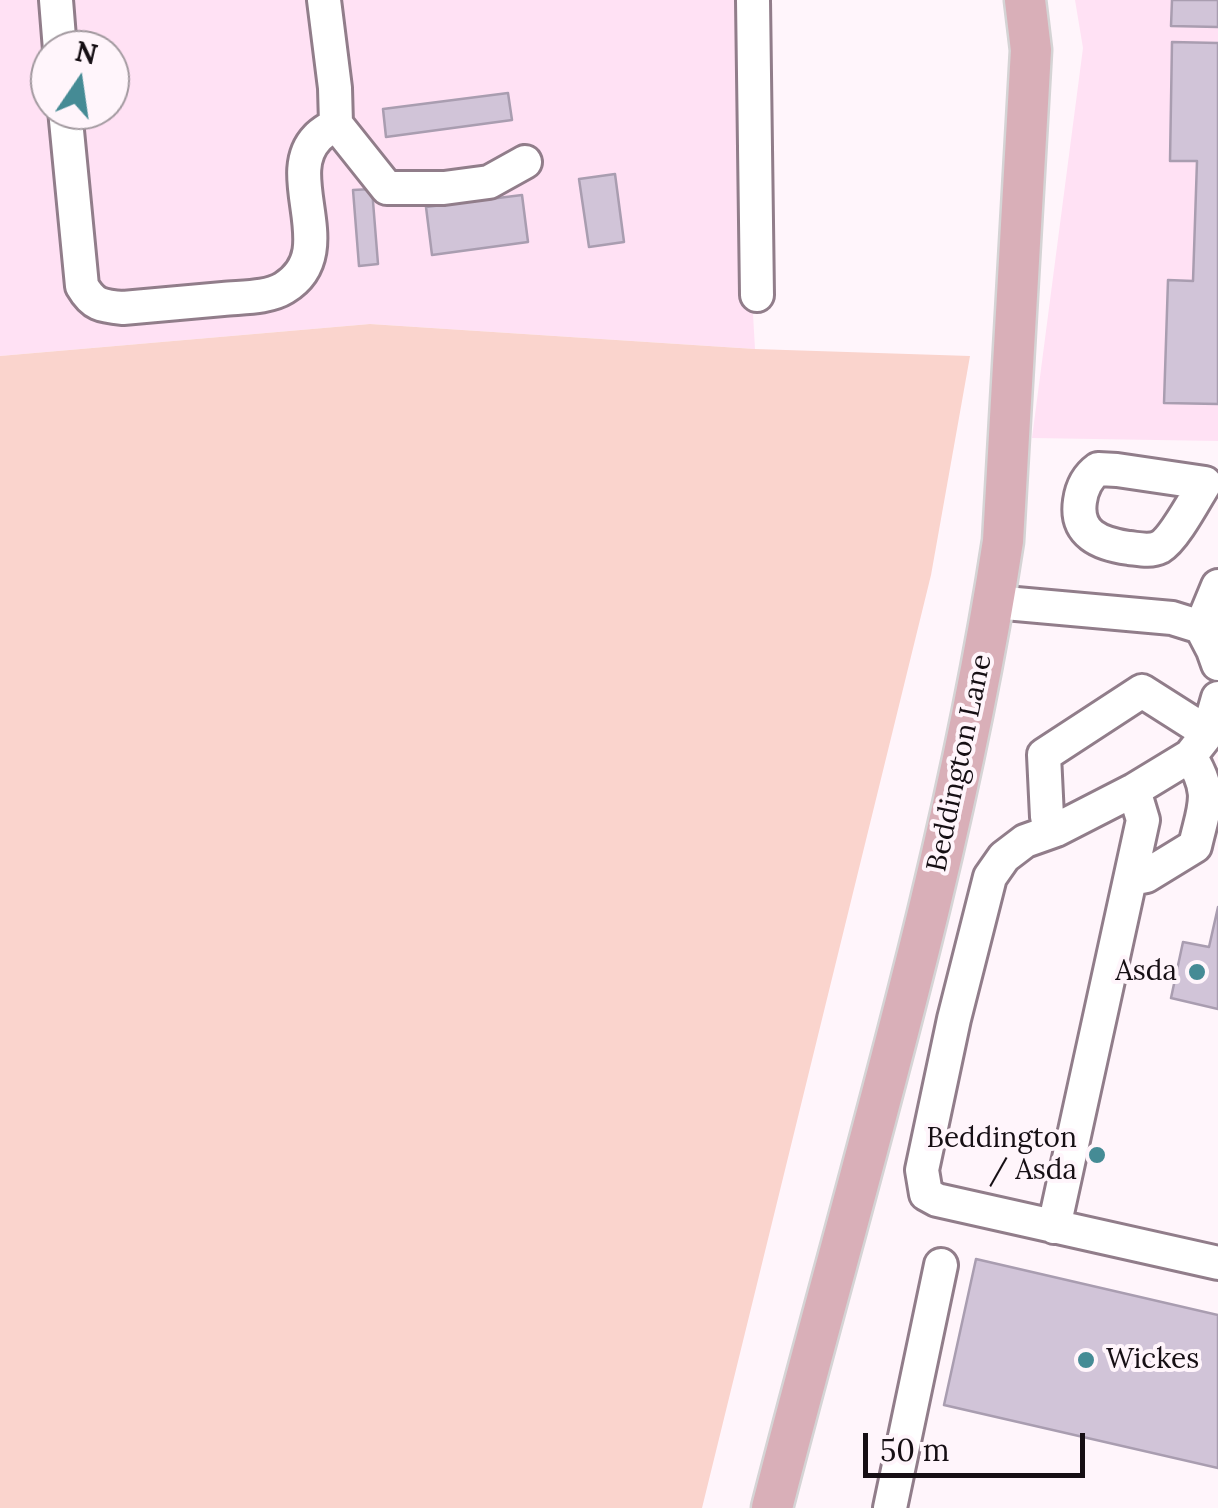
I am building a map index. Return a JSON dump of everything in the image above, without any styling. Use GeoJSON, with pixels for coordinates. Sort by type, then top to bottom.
{"type":"FeatureCollection","features":[{"type":"Feature","properties":{"kind":"main road","name":"Beddington Lane"},"geometry":{"type":"LineString","coordinates":[[772,1508],[930,909],[994,602],[1003,541],[1031,50],[1025,0]]}},
{"type":"Feature","properties":{"kind":"street"},"geometry":{"type":"LineString","coordinates":[[56,0],[58,30]]}},
{"type":"Feature","properties":{"kind":"street"},"geometry":{"type":"LineString","coordinates":[[324,0],[336,124],[387,188],[444,188],[489,182],[525,162]]}},
{"type":"Feature","properties":{"kind":"street"},"geometry":{"type":"LineString","coordinates":[[753,0],[757,295]]}},
{"type":"Feature","properties":{"kind":"street"},"geometry":{"type":"LineString","coordinates":[[67,130],[82,286],[90,299],[122,308],[254,296],[282,290],[296,278],[307,260],[312,240],[304,175],[308,156],[316,138],[336,124]]}},
{"type":"Feature","properties":{"kind":"street"},"geometry":{"type":"LineString","coordinates":[[1200,627],[1218,586]]}},
{"type":"Feature","properties":{"kind":"street"},"geometry":{"type":"LineString","coordinates":[[994,602],[1172,618],[1200,627],[1218,664]]}},
{"type":"Feature","properties":{"kind":"street"},"geometry":{"type":"LineString","coordinates":[[1056,830],[1047,817],[1044,755],[1142,691],[1199,745]]}},
{"type":"Feature","properties":{"kind":"street"},"geometry":{"type":"LineString","coordinates":[[1131,879],[1146,876],[1194,846],[1207,795],[1199,745],[1218,698]]}},
{"type":"Feature","properties":{"kind":"street"},"geometry":{"type":"LineString","coordinates":[[1199,745],[1134,790],[1056,830],[1025,841],[1004,857],[990,877],[926,1142],[922,1184],[926,1194],[936,1200],[1218,1263]]}},
{"type":"Feature","properties":{"kind":"street"},"geometry":{"type":"LineString","coordinates":[[1054,1227],[1144,820],[1134,790]]}},
{"type":"Feature","properties":{"kind":"street"},"geometry":{"type":"LineString","coordinates":[[890,1508],[941,1265]]}},
{"type":"Feature","properties":{"kind":"shaded area"},"geometry":{"type":"Polygon","coordinates":[[[0,0],[735,0],[755,349],[370,324],[0,356],[0,0]]]}},
{"type":"Feature","properties":{"kind":"shaded area"},"geometry":{"type":"Polygon","coordinates":[[[1075,0],[1218,0],[1218,441],[1032,438],[1083,48],[1075,0]]]}},
{"type":"Feature","properties":{"kind":"shaded area"},"geometry":{"type":"Polygon","coordinates":[[[370,324],[755,349],[970,356],[931,575],[702,1508],[0,1508],[0,356],[370,324]]]}},
{"type":"Feature","properties":{"kind":"building"},"geometry":{"type":"Polygon","coordinates":[[[1172,0],[1218,0],[1218,27],[1171,26],[1172,0]]]}},
{"type":"Feature","properties":{"kind":"building"},"geometry":{"type":"Polygon","coordinates":[[[1172,42],[1218,43],[1218,404],[1164,403],[1168,280],[1193,281],[1197,161],[1170,161],[1172,42]]]}},
{"type":"Feature","properties":{"kind":"building"},"geometry":{"type":"Polygon","coordinates":[[[508,93],[512,120],[386,137],[383,109],[508,93]]]}},
{"type":"Feature","properties":{"kind":"building"},"geometry":{"type":"Polygon","coordinates":[[[615,174],[624,242],[589,247],[579,179],[615,174]]]}},
{"type":"Feature","properties":{"kind":"building"},"geometry":{"type":"Polygon","coordinates":[[[372,189],[378,264],[359,266],[353,190],[372,189]]]}},
{"type":"Feature","properties":{"kind":"building"},"geometry":{"type":"Polygon","coordinates":[[[522,195],[528,242],[432,255],[426,207],[522,195]]]}},
{"type":"Feature","properties":{"kind":"building","name":"Asda"},"geometry":{"type":"Polygon","coordinates":[[[1218,907],[1218,1009],[1171,998],[1183,942],[1209,947],[1218,907]]]}},
{"type":"Feature","properties":{"kind":"building","name":"Wickes"},"geometry":{"type":"Polygon","coordinates":[[[976,1259],[1218,1315],[1218,1468],[944,1405],[976,1259]]]}},
{"type":"Feature","properties":{"kind":"place","name":"Asda"},"geometry":{"type":"Point","coordinates":[1197,972]}},
{"type":"Feature","properties":{"kind":"place","name":"Beddington / Asda"},"geometry":{"type":"Point","coordinates":[1097,1155]}},
{"type":"Feature","properties":{"kind":"place","name":"Wickes"},"geometry":{"type":"Point","coordinates":[1086,1360]}}]}
